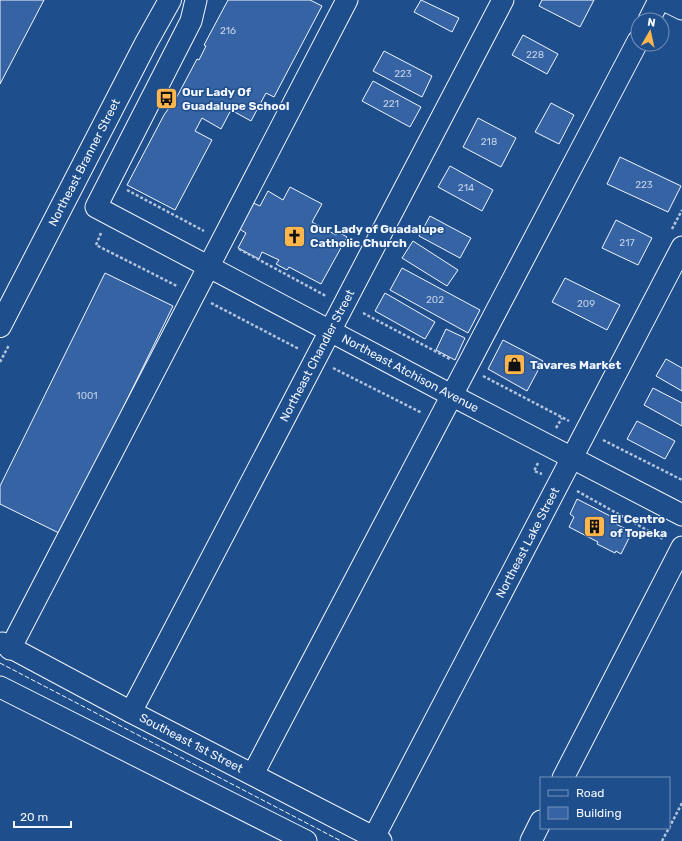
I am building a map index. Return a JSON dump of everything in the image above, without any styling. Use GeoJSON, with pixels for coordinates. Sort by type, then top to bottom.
{"type":"FeatureCollection","features":[{"type":"Feature","properties":{"kind":"main road","name":"Northeast Branner Street"},"geometry":{"type":"LineString","coordinates":[[0,326],[146,43],[170,0]]}},
{"type":"Feature","properties":{"kind":"street","name":"Northeast Atchison Avenue"},"geometry":{"type":"LineString","coordinates":[[196,0],[191,21],[96,206],[451,395],[682,515]]}},
{"type":"Feature","properties":{"kind":"street"},"geometry":{"type":"LineString","coordinates":[[194,294],[347,0]]}},
{"type":"Feature","properties":{"kind":"street","name":"Northeast Chandler Street"},"geometry":{"type":"LineString","coordinates":[[131,712],[503,0]]}},
{"type":"Feature","properties":{"kind":"street"},"geometry":{"type":"LineString","coordinates":[[653,12],[659,0]]}},
{"type":"Feature","properties":{"kind":"street"},"geometry":{"type":"LineString","coordinates":[[664,0],[682,10]]}},
{"type":"Feature","properties":{"kind":"street"},"geometry":{"type":"LineString","coordinates":[[253,774],[632,52]]}},
{"type":"Feature","properties":{"kind":"street","name":"Northeast Lake Street"},"geometry":{"type":"LineString","coordinates":[[378,839],[682,247]]}},
{"type":"Feature","properties":{"kind":"street","name":"Southeast 1st Street"},"geometry":{"type":"LineString","coordinates":[[194,294],[6,646],[378,839]]}},
{"type":"Feature","properties":{"kind":"street"},"geometry":{"type":"LineString","coordinates":[[564,777],[682,547]]}},
{"type":"Feature","properties":{"kind":"street"},"geometry":{"type":"LineString","coordinates":[[0,687],[306,841]]}},
{"type":"Feature","properties":{"kind":"street"},"geometry":{"type":"LineString","coordinates":[[531,841],[540,823]]}},
{"type":"Feature","properties":{"kind":"path"},"geometry":{"type":"LineString","coordinates":[[96,245],[194,294],[316,359],[438,421]]}},
{"type":"Feature","properties":{"kind":"path"},"geometry":{"type":"LineString","coordinates":[[342,306],[361,312],[682,480]]}},
{"type":"Feature","properties":{"kind":"path"},"geometry":{"type":"LineString","coordinates":[[670,826],[682,803]]}},
{"type":"Feature","properties":{"kind":"path"},"geometry":{"type":"LineString","coordinates":[[662,841],[668,829]]}},
{"type":"Feature","properties":{"kind":"building"},"geometry":{"type":"Polygon","coordinates":[[[0,0],[44,0],[0,84],[0,0]]]}},
{"type":"Feature","properties":{"kind":"building"},"geometry":{"type":"Polygon","coordinates":[[[228,0],[310,0],[322,6],[274,97],[266,93],[251,121],[231,110],[221,129],[202,118],[195,131],[212,140],[175,210],[127,185],[164,115],[171,105],[172,106],[197,59],[199,60],[206,46],[204,45],[228,0]]]}},
{"type":"Feature","properties":{"kind":"building"},"geometry":{"type":"Polygon","coordinates":[[[421,0],[459,18],[452,32],[414,12],[421,0]]]}},
{"type":"Feature","properties":{"kind":"building"},"geometry":{"type":"Polygon","coordinates":[[[542,0],[594,0],[580,27],[539,6],[542,0]]]}},
{"type":"Feature","properties":{"kind":"building"},"geometry":{"type":"Polygon","coordinates":[[[523,35],[558,54],[547,74],[512,55],[523,35]]]}},
{"type":"Feature","properties":{"kind":"building"},"geometry":{"type":"Polygon","coordinates":[[[384,51],[432,76],[422,97],[373,71],[384,51]]]}},
{"type":"Feature","properties":{"kind":"building"},"geometry":{"type":"Polygon","coordinates":[[[373,81],[421,107],[410,127],[362,101],[373,81]]]}},
{"type":"Feature","properties":{"kind":"building"},"geometry":{"type":"Polygon","coordinates":[[[551,103],[574,115],[559,144],[535,132],[551,103]]]}},
{"type":"Feature","properties":{"kind":"building"},"geometry":{"type":"Polygon","coordinates":[[[478,118],[516,138],[501,167],[463,147],[478,118]]]}},
{"type":"Feature","properties":{"kind":"building"},"geometry":{"type":"Polygon","coordinates":[[[620,157],[681,186],[668,212],[607,184],[620,157]]]}},
{"type":"Feature","properties":{"kind":"building"},"geometry":{"type":"Polygon","coordinates":[[[450,166],[493,190],[482,211],[438,187],[450,166]]]}},
{"type":"Feature","properties":{"kind":"building","name":"Our Lady of Guadalupe Catholic Church"},"geometry":{"type":"Polygon","coordinates":[[[290,187],[322,204],[312,222],[336,235],[338,232],[347,237],[321,284],[289,267],[287,270],[276,264],[279,260],[262,252],[259,259],[238,248],[246,233],[236,227],[249,201],[260,206],[268,191],[283,200],[290,187]]]}},
{"type":"Feature","properties":{"kind":"building"},"geometry":{"type":"Polygon","coordinates":[[[430,216],[471,238],[460,258],[419,236],[430,216]]]}},
{"type":"Feature","properties":{"kind":"building"},"geometry":{"type":"Polygon","coordinates":[[[616,220],[652,238],[638,265],[602,248],[616,220]]]}},
{"type":"Feature","properties":{"kind":"building"},"geometry":{"type":"Polygon","coordinates":[[[413,241],[458,270],[447,286],[402,258],[413,241]]]}},
{"type":"Feature","properties":{"kind":"building"},"geometry":{"type":"Polygon","coordinates":[[[402,268],[480,310],[468,333],[390,290],[402,268]]]}},
{"type":"Feature","properties":{"kind":"building"},"geometry":{"type":"Polygon","coordinates":[[[105,273],[173,306],[61,534],[0,504],[0,486],[105,273]]]}},
{"type":"Feature","properties":{"kind":"building"},"geometry":{"type":"Polygon","coordinates":[[[565,278],[620,305],[607,330],[552,302],[565,278]]]}},
{"type":"Feature","properties":{"kind":"building"},"geometry":{"type":"Polygon","coordinates":[[[385,293],[435,322],[425,339],[375,311],[385,293]]]}},
{"type":"Feature","properties":{"kind":"building"},"geometry":{"type":"Polygon","coordinates":[[[446,329],[465,338],[455,360],[436,350],[446,329]]]}},
{"type":"Feature","properties":{"kind":"building","name":"Tavares Market"},"geometry":{"type":"Polygon","coordinates":[[[503,340],[543,361],[527,391],[488,369],[503,340]]]}},
{"type":"Feature","properties":{"kind":"building"},"geometry":{"type":"Polygon","coordinates":[[[666,359],[682,368],[682,391],[656,376],[666,359]]]}},
{"type":"Feature","properties":{"kind":"building"},"geometry":{"type":"Polygon","coordinates":[[[653,388],[682,403],[682,426],[644,405],[653,388]]]}},
{"type":"Feature","properties":{"kind":"building"},"geometry":{"type":"Polygon","coordinates":[[[637,421],[675,441],[665,459],[627,439],[637,421]]]}},
{"type":"Feature","properties":{"kind":"building","name":"El Centro of Topeka"},"geometry":{"type":"Polygon","coordinates":[[[577,499],[618,520],[616,524],[632,532],[621,554],[616,551],[615,553],[597,544],[598,542],[569,527],[574,517],[570,514],[577,499]]]}},
{"type":"Feature","properties":{"kind":"fence"},"geometry":{"type":"LineString","coordinates":[[0,663],[341,841]]}},
{"type":"Feature","properties":{"kind":"place","name":"Our Lady Of Guadalupe School"},"geometry":{"type":"Point","coordinates":[166,99]}},
{"type":"Feature","properties":{"kind":"place","name":"Our Lady of Guadalupe Catholic Church"},"geometry":{"type":"Point","coordinates":[295,236]}},
{"type":"Feature","properties":{"kind":"place","name":"Tavares Market"},"geometry":{"type":"Point","coordinates":[515,365]}},
{"type":"Feature","properties":{"kind":"place","name":"El Centro of Topeka"},"geometry":{"type":"Point","coordinates":[594,526]}}]}
